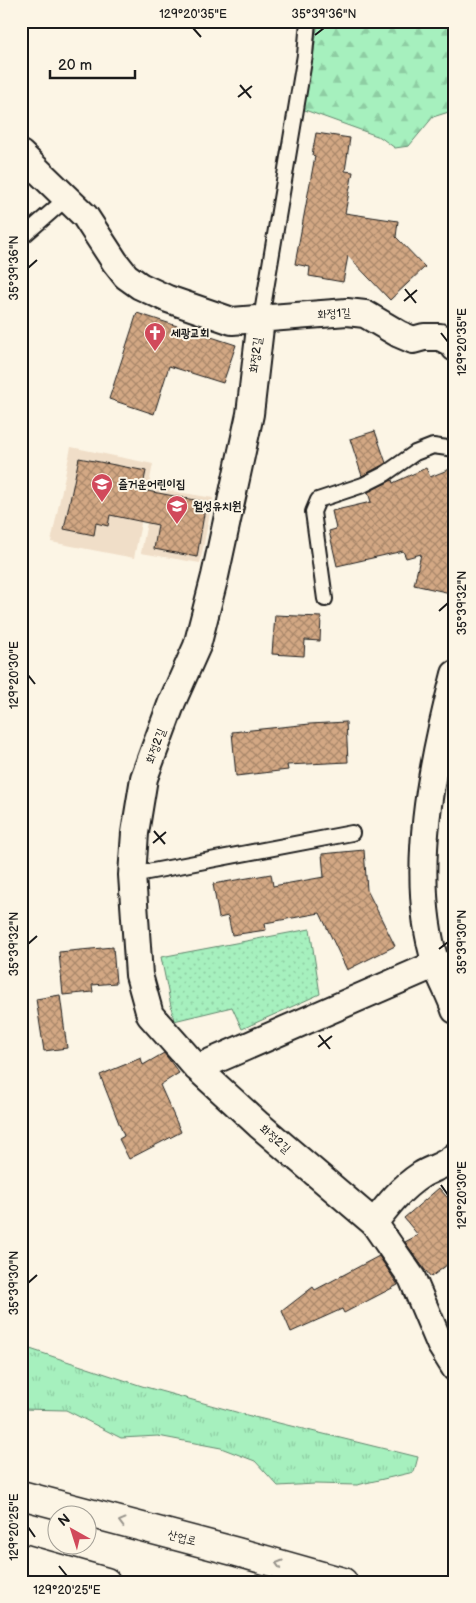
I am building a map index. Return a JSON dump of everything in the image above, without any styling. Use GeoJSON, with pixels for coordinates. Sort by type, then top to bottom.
{"type":"FeatureCollection","features":[{"type":"Feature","properties":{"kind":"main road","name":"산업로"},"geometry":{"type":"LineString","coordinates":[[21,1495],[343,1582]]}},
{"type":"Feature","properties":{"kind":"main road"},"geometry":{"type":"LineString","coordinates":[[21,1558],[64,1576],[106,1582]]}},
{"type":"Feature","properties":{"kind":"street","name":"화정2길"},"geometry":{"type":"LineString","coordinates":[[21,154],[85,216],[115,262],[126,276],[140,286],[168,299],[232,321],[261,320],[250,414],[215,576],[197,646],[172,702],[144,778],[135,833],[132,875],[139,975],[150,1015],[197,1068],[259,1125],[374,1223],[412,1278],[440,1344],[455,1368]]}},
{"type":"Feature","properties":{"kind":"street","name":"화정1길"},"geometry":{"type":"LineString","coordinates":[[261,320],[347,312],[365,314],[413,340],[424,337],[440,337],[452,343],[455,348]]}},
{"type":"Feature","properties":{"kind":"street"},"geometry":{"type":"LineString","coordinates":[[455,674],[444,715],[428,800],[422,882],[428,928],[445,965],[455,1010]]}},
{"type":"Feature","properties":{"kind":"street"},"geometry":{"type":"LineString","coordinates":[[197,1068],[445,965]]}},
{"type":"Feature","properties":{"kind":"street"},"geometry":{"type":"LineString","coordinates":[[374,1223],[400,1190],[422,1174],[448,1163],[455,1156]]}},
{"type":"Feature","properties":{"kind":"lane"},"geometry":{"type":"LineString","coordinates":[[261,320],[305,55],[308,21]]}},
{"type":"Feature","properties":{"kind":"lane"},"geometry":{"type":"LineString","coordinates":[[21,238],[67,198]]}},
{"type":"Feature","properties":{"kind":"lane"},"geometry":{"type":"LineString","coordinates":[[325,599],[314,512],[318,500],[363,485],[385,474],[415,452],[432,446],[455,449]]}},
{"type":"Feature","properties":{"kind":"lane"},"geometry":{"type":"LineString","coordinates":[[132,875],[352,833]]}},
{"type":"Feature","properties":{"kind":"shaded area","name":"즐거운어린이집"},"geometry":{"type":"Polygon","coordinates":[[[71,447],[153,464],[134,558],[51,542],[71,447]]]}},
{"type":"Feature","properties":{"kind":"shaded area","name":"월성유치원"},"geometry":{"type":"Polygon","coordinates":[[[154,488],[213,498],[200,563],[141,553],[154,488]]]}},
{"type":"Feature","properties":{"kind":"green space"},"geometry":{"type":"Polygon","coordinates":[[[318,21],[455,21],[455,110],[433,117],[409,146],[395,148],[380,137],[302,109],[318,21]]]}},
{"type":"Feature","properties":{"kind":"green space"},"geometry":{"type":"Polygon","coordinates":[[[310,929],[320,994],[242,1029],[232,1007],[174,1021],[161,957],[310,929]]]}},
{"type":"Feature","properties":{"kind":"green space"},"geometry":{"type":"Polygon","coordinates":[[[21,1346],[142,1386],[254,1417],[418,1457],[414,1472],[357,1485],[315,1484],[278,1486],[255,1461],[221,1448],[158,1436],[121,1438],[66,1410],[21,1409],[21,1346]]]}},
{"type":"Feature","properties":{"kind":"building"},"geometry":{"type":"Polygon","coordinates":[[[316,133],[350,138],[345,171],[353,172],[345,213],[398,221],[396,237],[425,267],[390,300],[348,256],[343,282],[309,276],[310,267],[295,264],[315,156],[312,155],[316,133]]]}},
{"type":"Feature","properties":{"kind":"building"},"geometry":{"type":"Polygon","coordinates":[[[137,313],[236,345],[223,383],[169,366],[154,414],[109,399],[137,313]]]}},
{"type":"Feature","properties":{"kind":"building"},"geometry":{"type":"Polygon","coordinates":[[[375,431],[386,463],[362,476],[350,439],[375,431]]]}},
{"type":"Feature","properties":{"kind":"building"},"geometry":{"type":"Polygon","coordinates":[[[79,458],[146,471],[142,490],[206,502],[197,557],[154,549],[158,525],[110,515],[108,526],[96,523],[94,535],[64,529],[79,458]]]}},
{"type":"Feature","properties":{"kind":"building"},"geometry":{"type":"Polygon","coordinates":[[[455,467],[455,594],[414,585],[421,554],[406,558],[403,551],[337,566],[329,531],[336,529],[332,511],[371,502],[368,492],[392,480],[393,483],[426,468],[430,477],[455,467]]]}},
{"type":"Feature","properties":{"kind":"building"},"geometry":{"type":"Polygon","coordinates":[[[275,615],[321,617],[320,641],[305,640],[304,656],[272,654],[275,615]]]}},
{"type":"Feature","properties":{"kind":"building"},"geometry":{"type":"Polygon","coordinates":[[[346,722],[348,762],[287,765],[288,770],[236,776],[232,732],[346,722]]]}},
{"type":"Feature","properties":{"kind":"building"},"geometry":{"type":"Polygon","coordinates":[[[364,850],[367,890],[395,946],[347,970],[320,913],[265,923],[266,930],[232,935],[228,916],[219,918],[213,884],[271,874],[273,886],[324,877],[322,854],[364,850]]]}},
{"type":"Feature","properties":{"kind":"building"},"geometry":{"type":"Polygon","coordinates":[[[113,947],[116,983],[92,985],[93,992],[63,995],[59,952],[113,947]]]}},
{"type":"Feature","properties":{"kind":"building"},"geometry":{"type":"Polygon","coordinates":[[[60,995],[67,1048],[44,1051],[36,999],[60,995]]]}},
{"type":"Feature","properties":{"kind":"building"},"geometry":{"type":"Polygon","coordinates":[[[164,1053],[179,1073],[160,1085],[181,1132],[129,1159],[119,1139],[124,1136],[100,1075],[141,1058],[143,1065],[164,1053]]]}},
{"type":"Feature","properties":{"kind":"building"},"geometry":{"type":"Polygon","coordinates":[[[439,1188],[455,1206],[455,1259],[431,1277],[405,1242],[418,1235],[404,1218],[439,1188]]]}},
{"type":"Feature","properties":{"kind":"building"},"geometry":{"type":"Polygon","coordinates":[[[379,1256],[398,1285],[344,1313],[342,1309],[291,1332],[282,1311],[313,1287],[315,1290],[379,1256]]]}},
{"type":"Feature","properties":{"kind":"place","name":"세광교회"},"geometry":{"type":"Point","coordinates":[155,352]}},
{"type":"Feature","properties":{"kind":"place","name":"즐거운어린이집"},"geometry":{"type":"Point","coordinates":[102,503]}},
{"type":"Feature","properties":{"kind":"place","name":"월성유치원"},"geometry":{"type":"Point","coordinates":[177,525]}}]}
